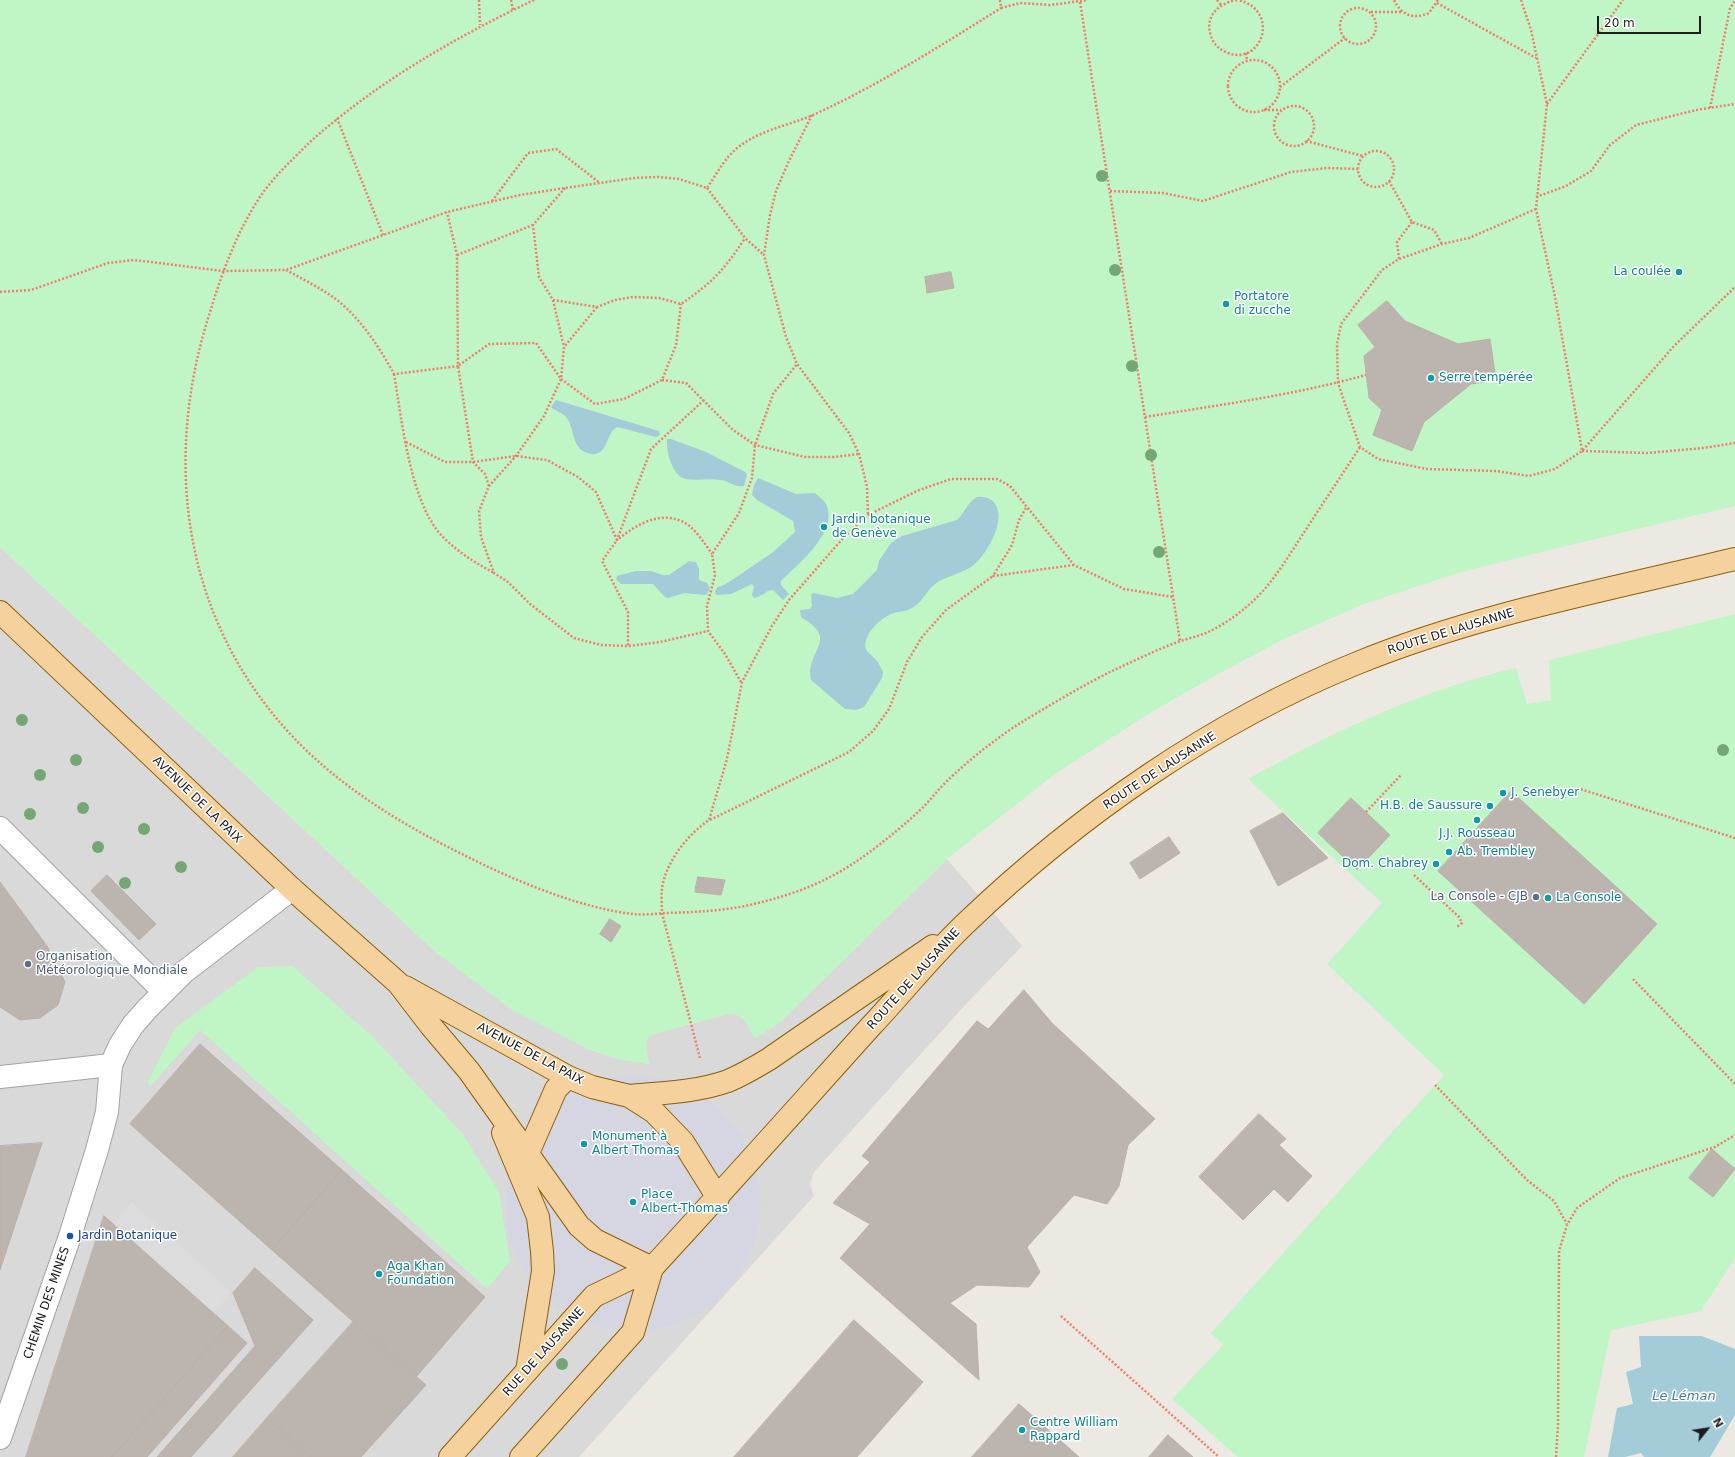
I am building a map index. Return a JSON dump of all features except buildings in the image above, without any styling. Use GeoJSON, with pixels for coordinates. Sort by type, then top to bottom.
{"type":"FeatureCollection","features":[{"type":"Feature","properties":{"kind":"main road","name":"ROUTE DE LAUSANNE"},"geometry":{"type":"LineString","coordinates":[[718,1198],[964,924],[1050,848],[1102,808],[1202,742],[1257,710],[1310,684],[1355,664],[1428,637],[1519,611],[1735,559]]}},
{"type":"Feature","properties":{"kind":"main road","name":"AVENUE DE LA PAIX"},"geometry":{"type":"LineString","coordinates":[[0,612],[292,889],[398,983],[431,1026],[469,1071],[579,1226],[595,1240],[652,1268]]}},
{"type":"Feature","properties":{"kind":"main road"},"geometry":{"type":"LineString","coordinates":[[629,1096],[705,1088],[746,1073],[776,1054],[964,924]]}},
{"type":"Feature","properties":{"kind":"main road","name":"AVENUE DE LA PAIX"},"geometry":{"type":"LineString","coordinates":[[398,983],[568,1077],[592,1086],[629,1096],[654,1112],[683,1142],[718,1198]]}},
{"type":"Feature","properties":{"kind":"main road"},"geometry":{"type":"LineString","coordinates":[[528,1153],[556,1089],[568,1077]]}},
{"type":"Feature","properties":{"kind":"main road"},"geometry":{"type":"LineString","coordinates":[[489,1098],[538,1217],[543,1271],[527,1371]]}},
{"type":"Feature","properties":{"kind":"main road","name":"RUE DE LAUSANNE"},"geometry":{"type":"LineString","coordinates":[[450,1457],[594,1296],[652,1268],[718,1198]]}},
{"type":"Feature","properties":{"kind":"main road","name":"RUE DE LAUSANNE"},"geometry":{"type":"LineString","coordinates":[[521,1457],[633,1332],[652,1268]]}},
{"type":"Feature","properties":{"kind":"street"},"geometry":{"type":"LineString","coordinates":[[0,828],[164,992]]}},
{"type":"Feature","properties":{"kind":"street","name":"CHEMIN DES MINES"},"geometry":{"type":"LineString","coordinates":[[0,1438],[70,1236],[97,1150],[107,1112],[111,1065],[120,1045],[133,1025],[184,972],[292,889]]}},
{"type":"Feature","properties":{"kind":"street"},"geometry":{"type":"LineString","coordinates":[[0,1077],[111,1065]]}},
{"type":"Feature","properties":{"kind":"path"},"geometry":{"type":"LineString","coordinates":[[479,0],[480,25]]}},
{"type":"Feature","properties":{"kind":"path"},"geometry":{"type":"LineString","coordinates":[[511,0],[513,10]]}},
{"type":"Feature","properties":{"kind":"path"},"geometry":{"type":"LineString","coordinates":[[534,0],[480,25],[392,79],[337,118],[288,163],[259,198],[222,271],[202,337],[191,387],[185,434],[185,479],[190,526],[202,576],[217,622],[237,664],[263,702],[295,739],[337,777],[428,838],[483,865],[584,904],[634,914],[708,912],[751,905],[791,893],[831,877],[876,846],[919,811],[947,781],[1013,728],[1110,672],[1180,641],[1207,633],[1235,616],[1255,599],[1282,566],[1360,447]]}},
{"type":"Feature","properties":{"kind":"path"},"geometry":{"type":"LineString","coordinates":[[1000,0],[1001,8]]}},
{"type":"Feature","properties":{"kind":"path"},"geometry":{"type":"LineString","coordinates":[[707,188],[735,149],[760,133],[812,115],[926,54],[1001,8],[1020,3],[1050,4],[1088,0]]}},
{"type":"Feature","properties":{"kind":"path"},"geometry":{"type":"LineString","coordinates":[[1217,0],[1221,5]]}},
{"type":"Feature","properties":{"kind":"path"},"geometry":{"type":"LineString","coordinates":[[1238,0],[1253,6],[1259,12],[1264,28],[1259,43],[1246,53],[1238,55],[1222,51],[1211,37],[1210,19],[1214,11],[1221,5],[1238,0]]}},
{"type":"Feature","properties":{"kind":"path"},"geometry":{"type":"LineString","coordinates":[[1394,0],[1403,12],[1409,16],[1422,16],[1429,13],[1437,2],[1537,59]]}},
{"type":"Feature","properties":{"kind":"path"},"geometry":{"type":"LineString","coordinates":[[1521,0],[1531,30],[1547,104],[1536,197],[1536,209],[1555,297],[1582,451]]}},
{"type":"Feature","properties":{"kind":"path"},"geometry":{"type":"LineString","coordinates":[[1547,104],[1623,0]]}},
{"type":"Feature","properties":{"kind":"path"},"geometry":{"type":"LineString","coordinates":[[1710,108],[1730,8],[1735,1]]}},
{"type":"Feature","properties":{"kind":"path"},"geometry":{"type":"LineString","coordinates":[[1080,2],[1180,641]]}},
{"type":"Feature","properties":{"kind":"path"},"geometry":{"type":"LineString","coordinates":[[1371,12],[1376,22],[1375,34],[1372,38],[1361,44],[1355,44],[1344,38],[1340,26],[1345,13],[1355,8],[1361,8],[1371,12],[1403,12]]}},
{"type":"Feature","properties":{"kind":"path"},"geometry":{"type":"LineString","coordinates":[[1262,110],[1274,102],[1280,87],[1344,38]]}},
{"type":"Feature","properties":{"kind":"path"},"geometry":{"type":"LineString","coordinates":[[1246,53],[1247,61]]}},
{"type":"Feature","properties":{"kind":"path"},"geometry":{"type":"LineString","coordinates":[[1280,87],[1276,74],[1267,64],[1254,60],[1247,61],[1235,68],[1229,80],[1229,93],[1232,99],[1242,109],[1255,112],[1262,110],[1281,110],[1287,107],[1301,107],[1311,116],[1313,130],[1306,141],[1294,146],[1282,142],[1278,138],[1274,126],[1274,120],[1281,110]]}},
{"type":"Feature","properties":{"kind":"path"},"geometry":{"type":"LineString","coordinates":[[1536,197],[1566,186],[1591,171],[1610,145],[1636,125],[1710,108],[1735,104]]}},
{"type":"Feature","properties":{"kind":"path"},"geometry":{"type":"LineString","coordinates":[[812,115],[776,191],[770,215],[764,255],[786,337],[797,364],[849,434],[859,454],[867,487],[868,515]]}},
{"type":"Feature","properties":{"kind":"path"},"geometry":{"type":"LineString","coordinates":[[337,118],[383,235]]}},
{"type":"Feature","properties":{"kind":"path"},"geometry":{"type":"LineString","coordinates":[[1306,141],[1363,156]]}},
{"type":"Feature","properties":{"kind":"path"},"geometry":{"type":"LineString","coordinates":[[491,201],[528,153],[556,149],[600,183]]}},
{"type":"Feature","properties":{"kind":"path"},"geometry":{"type":"LineString","coordinates":[[1378,150],[1388,155],[1394,165],[1392,176],[1389,181],[1378,187],[1372,187],[1362,180],[1358,170],[1360,160],[1363,156],[1367,152],[1378,150]]}},
{"type":"Feature","properties":{"kind":"path"},"geometry":{"type":"LineString","coordinates":[[1110,191],[1163,193],[1204,201],[1290,172],[1327,168],[1358,170]]}},
{"type":"Feature","properties":{"kind":"path"},"geometry":{"type":"LineString","coordinates":[[0,292],[31,290],[108,263],[134,260],[222,271],[286,270],[447,212],[491,201],[565,188],[658,177],[679,179],[707,188],[745,238],[764,255]]}},
{"type":"Feature","properties":{"kind":"path"},"geometry":{"type":"LineString","coordinates":[[1389,181],[1412,222],[1434,230],[1442,244]]}},
{"type":"Feature","properties":{"kind":"path"},"geometry":{"type":"LineString","coordinates":[[457,255],[533,225],[565,188]]}},
{"type":"Feature","properties":{"kind":"path"},"geometry":{"type":"LineString","coordinates":[[1536,209],[1469,238],[1442,244],[1399,259],[1382,270],[1341,324],[1337,344],[1338,383],[1360,447],[1378,459],[1427,469],[1496,472],[1529,476],[1555,469],[1582,451],[1674,346],[1735,286]]}},
{"type":"Feature","properties":{"kind":"path"},"geometry":{"type":"LineString","coordinates":[[447,212],[457,255],[458,366],[473,462],[485,474],[489,486]]}},
{"type":"Feature","properties":{"kind":"path"},"geometry":{"type":"LineString","coordinates":[[1399,259],[1397,242],[1412,222]]}},
{"type":"Feature","properties":{"kind":"path"},"geometry":{"type":"LineString","coordinates":[[494,573],[481,537],[479,511],[489,486],[516,456],[544,416],[561,379],[564,347],[553,300],[539,277],[533,225]]}},
{"type":"Feature","properties":{"kind":"path"},"geometry":{"type":"LineString","coordinates":[[662,380],[676,345],[681,304],[711,282],[726,267],[745,238]]}},
{"type":"Feature","properties":{"kind":"path"},"geometry":{"type":"LineString","coordinates":[[286,270],[330,295],[354,316],[379,348],[394,374],[406,442],[416,484],[427,512],[443,538],[469,559],[508,582],[530,604],[574,638],[601,645],[628,646],[660,642],[708,631]]}},
{"type":"Feature","properties":{"kind":"path"},"geometry":{"type":"LineString","coordinates":[[564,347],[598,307],[615,300],[633,297],[659,298],[681,304]]}},
{"type":"Feature","properties":{"kind":"path"},"geometry":{"type":"LineString","coordinates":[[553,300],[598,307]]}},
{"type":"Feature","properties":{"kind":"path"},"geometry":{"type":"LineString","coordinates":[[394,374],[458,366],[489,344],[536,343],[561,379],[595,404],[624,399],[662,380],[686,383],[733,430],[755,445],[806,457],[835,457],[859,454]]}},
{"type":"Feature","properties":{"kind":"path"},"geometry":{"type":"LineString","coordinates":[[712,554],[739,513],[752,478],[755,445],[773,394],[797,364]]}},
{"type":"Feature","properties":{"kind":"path"},"geometry":{"type":"LineString","coordinates":[[1145,417],[1255,400],[1338,383],[1366,375]]}},
{"type":"Feature","properties":{"kind":"path"},"geometry":{"type":"LineString","coordinates":[[628,646],[628,612],[602,562],[616,540],[651,449],[704,400]]}},
{"type":"Feature","properties":{"kind":"path"},"geometry":{"type":"LineString","coordinates":[[406,442],[445,462],[473,462],[516,456],[547,460],[578,477],[596,492],[616,540]]}},
{"type":"Feature","properties":{"kind":"path"},"geometry":{"type":"LineString","coordinates":[[1582,451],[1647,453],[1703,448],[1735,443]]}},
{"type":"Feature","properties":{"kind":"path"},"geometry":{"type":"LineString","coordinates":[[709,820],[727,759],[742,682],[772,626],[789,600],[845,536],[868,515],[919,490],[951,479],[997,479],[1010,486],[1026,508],[1074,565],[1124,589],[1173,597]]}},
{"type":"Feature","properties":{"kind":"path"},"geometry":{"type":"LineString","coordinates":[[702,1066],[662,913],[662,889],[664,877],[670,864],[697,828],[709,820],[849,752],[873,731],[889,709],[907,662],[922,637],[946,610],[993,576],[1012,545],[1019,520],[1026,508]]}},
{"type":"Feature","properties":{"kind":"path"},"geometry":{"type":"LineString","coordinates":[[616,540],[637,525],[659,518],[682,521],[700,537],[712,554],[715,575],[708,606],[708,631],[726,654],[742,682]]}},
{"type":"Feature","properties":{"kind":"path"},"geometry":{"type":"LineString","coordinates":[[993,576],[1074,565]]}},
{"type":"Feature","properties":{"kind":"path"},"geometry":{"type":"LineString","coordinates":[[1366,812],[1401,775]]}},
{"type":"Feature","properties":{"kind":"path"},"geometry":{"type":"LineString","coordinates":[[1577,788],[1735,838]]}},
{"type":"Feature","properties":{"kind":"path"},"geometry":{"type":"LineString","coordinates":[[1414,875],[1459,917],[1462,923],[1456,927]]}},
{"type":"Feature","properties":{"kind":"path"},"geometry":{"type":"LineString","coordinates":[[1633,979],[1735,1084]]}},
{"type":"Feature","properties":{"kind":"path"},"geometry":{"type":"LineString","coordinates":[[1435,1085],[1527,1180],[1554,1200],[1567,1224]]}},
{"type":"Feature","properties":{"kind":"path"},"geometry":{"type":"LineString","coordinates":[[1556,1457],[1558,1426],[1559,1251],[1567,1224],[1576,1208],[1620,1178],[1715,1147],[1735,1135]]}},
{"type":"Feature","properties":{"kind":"path"},"geometry":{"type":"LineString","coordinates":[[1061,1316],[1219,1457]]}},
{"type":"Feature","properties":{"kind":"shaded area"},"geometry":{"type":"Polygon","coordinates":[[[0,547],[438,954],[588,1049],[619,1059],[649,1064],[645,1044],[648,1037],[653,1034],[731,1013],[738,1014],[744,1019],[755,1038],[780,1022],[947,859],[1022,946],[967,1003],[814,1172],[810,1184],[814,1196],[579,1457],[0,1457],[0,547]]]}},
{"type":"Feature","properties":{"kind":"shaded area","name":"Place Albert-Thomas"},"geometry":{"type":"Polygon","coordinates":[[[633,1075],[658,1078],[682,1085],[714,1104],[732,1122],[751,1154],[758,1178],[761,1203],[758,1228],[751,1252],[732,1284],[714,1302],[682,1321],[658,1328],[633,1331],[608,1328],[584,1321],[552,1302],[534,1284],[515,1252],[508,1228],[505,1203],[508,1178],[515,1154],[534,1122],[552,1104],[584,1085],[608,1078],[633,1075]]]}},
{"type":"Feature","properties":{"kind":"shaded area"},"geometry":{"type":"Polygon","coordinates":[[[132,1202],[232,1292],[213,1313],[112,1224],[132,1202]]]}},
{"type":"Feature","properties":{"kind":"green space","name":"Jardin botanique de Genève"},"geometry":{"type":"Polygon","coordinates":[[[0,0],[1735,0],[1735,506],[1458,573],[1364,604],[1286,638],[1220,673],[1150,713],[1055,774],[947,859],[780,1022],[755,1038],[743,1019],[736,1014],[731,1013],[653,1034],[646,1043],[649,1064],[619,1059],[588,1049],[512,1010],[438,954],[0,547],[0,0]]]}},
{"type":"Feature","properties":{"kind":"green space"},"geometry":{"type":"Polygon","coordinates":[[[1735,614],[1735,1258],[1701,1311],[1611,1330],[1584,1457],[1238,1457],[1172,1399],[1223,1345],[1211,1333],[1444,1075],[1327,964],[1382,903],[1248,779],[1345,729],[1412,700],[1446,688],[1516,668],[1527,704],[1551,700],[1549,660],[1735,614]]]}},
{"type":"Feature","properties":{"kind":"green space"},"geometry":{"type":"Polygon","coordinates":[[[292,966],[371,1035],[462,1133],[499,1192],[510,1261],[487,1289],[200,1030],[150,1087],[148,1081],[175,1028],[258,967],[292,966]]]}},
{"type":"Feature","properties":{"kind":"water"},"geometry":{"type":"Polygon","coordinates":[[[556,400],[659,431],[660,435],[656,437],[617,427],[614,429],[600,452],[593,454],[584,452],[576,444],[571,427],[566,417],[551,407],[556,400]]]}},
{"type":"Feature","properties":{"kind":"water"},"geometry":{"type":"Polygon","coordinates":[[[667,439],[671,439],[706,452],[745,472],[747,475],[744,486],[738,486],[721,480],[690,480],[681,477],[671,462],[667,439]]]}},
{"type":"Feature","properties":{"kind":"water"},"geometry":{"type":"Polygon","coordinates":[[[758,478],[796,494],[815,493],[826,504],[828,515],[827,525],[822,536],[806,557],[781,581],[781,585],[789,594],[783,600],[773,590],[754,598],[752,595],[754,587],[752,584],[731,594],[716,595],[715,591],[718,587],[726,584],[772,553],[795,532],[793,521],[757,500],[752,495],[754,485],[758,478]]]}},
{"type":"Feature","properties":{"kind":"water"},"geometry":{"type":"Polygon","coordinates":[[[977,497],[988,498],[993,501],[998,511],[999,518],[995,534],[987,549],[971,567],[935,584],[915,606],[907,610],[891,614],[874,627],[868,636],[865,646],[867,651],[878,662],[883,672],[882,678],[864,707],[856,710],[845,709],[811,680],[810,669],[819,646],[820,639],[819,633],[813,625],[801,617],[800,610],[810,609],[812,606],[811,595],[814,593],[837,598],[853,594],[877,570],[879,561],[891,543],[902,536],[957,520],[971,502],[977,497]]]}},
{"type":"Feature","properties":{"kind":"water"},"geometry":{"type":"Polygon","coordinates":[[[689,561],[696,562],[699,569],[699,580],[707,583],[710,589],[706,595],[684,593],[668,598],[665,597],[653,584],[621,584],[616,579],[617,576],[636,571],[651,571],[663,575],[669,575],[689,561]]]}},
{"type":"Feature","properties":{"kind":"water","name":"Le Léman"},"geometry":{"type":"Polygon","coordinates":[[[1639,1336],[1702,1336],[1735,1349],[1735,1415],[1710,1457],[1644,1457],[1641,1453],[1625,1457],[1608,1457],[1617,1408],[1633,1404],[1626,1372],[1641,1367],[1639,1336]]]}},
{"type":"Feature","properties":{"kind":"place","name":"La coulée"},"geometry":{"type":"Point","coordinates":[1679,272]}},
{"type":"Feature","properties":{"kind":"place","name":"Portatore di zucche"},"geometry":{"type":"Point","coordinates":[1226,304]}},
{"type":"Feature","properties":{"kind":"place","name":"Serre tempérée"},"geometry":{"type":"Point","coordinates":[1431,378]}},
{"type":"Feature","properties":{"kind":"place","name":"Jardin botanique de Genève"},"geometry":{"type":"Point","coordinates":[824,527]}},
{"type":"Feature","properties":{"kind":"place","name":"J. Senebyer"},"geometry":{"type":"Point","coordinates":[1503,793]}},
{"type":"Feature","properties":{"kind":"place","name":"H.B. de Saussure"},"geometry":{"type":"Point","coordinates":[1490,806]}},
{"type":"Feature","properties":{"kind":"place","name":"J.J. Rousseau"},"geometry":{"type":"Point","coordinates":[1477,820]}},
{"type":"Feature","properties":{"kind":"place","name":"Ab. Trembley"},"geometry":{"type":"Point","coordinates":[1449,852]}},
{"type":"Feature","properties":{"kind":"place","name":"Dom. Chabrey"},"geometry":{"type":"Point","coordinates":[1436,864]}},
{"type":"Feature","properties":{"kind":"place","name":"La Console - CJB"},"geometry":{"type":"Point","coordinates":[1536,897]}},
{"type":"Feature","properties":{"kind":"place","name":"La Console"},"geometry":{"type":"Point","coordinates":[1548,898]}},
{"type":"Feature","properties":{"kind":"place","name":"Organisation Météorologique Mondiale"},"geometry":{"type":"Point","coordinates":[28,964]}},
{"type":"Feature","properties":{"kind":"place","name":"Monument à Albert Thomas"},"geometry":{"type":"Point","coordinates":[584,1144]}},
{"type":"Feature","properties":{"kind":"place","name":"Place Albert-Thomas"},"geometry":{"type":"Point","coordinates":[633,1202]}},
{"type":"Feature","properties":{"kind":"place","name":"Jardin Botanique"},"geometry":{"type":"Point","coordinates":[70,1236]}},
{"type":"Feature","properties":{"kind":"place","name":"Aga Khan Foundation"},"geometry":{"type":"Point","coordinates":[379,1274]}},
{"type":"Feature","properties":{"kind":"place","name":"Centre William Rappard"},"geometry":{"type":"Point","coordinates":[1022,1430]}}]}
